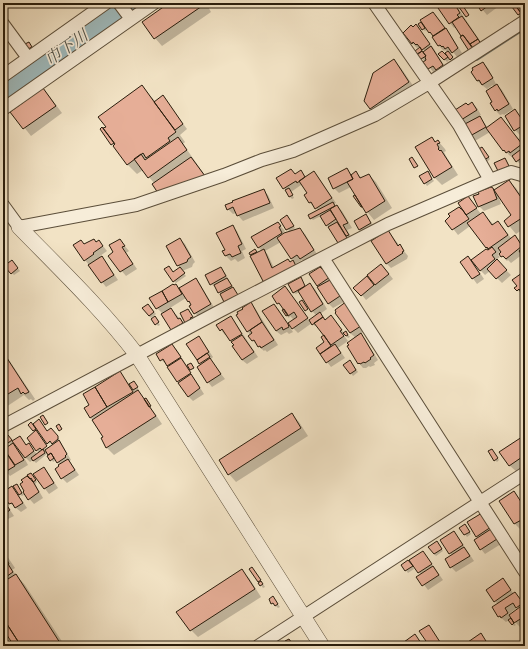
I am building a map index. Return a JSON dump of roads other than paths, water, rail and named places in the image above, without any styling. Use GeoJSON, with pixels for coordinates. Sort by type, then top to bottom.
{"type":"FeatureCollection","features":[{"type":"Feature","properties":{"kind":"street"},"geometry":{"type":"LineString","coordinates":[[3,76],[106,3]]}},
{"type":"Feature","properties":{"kind":"street"},"geometry":{"type":"LineString","coordinates":[[119,3],[131,19]]}},
{"type":"Feature","properties":{"kind":"street"},"geometry":{"type":"LineString","coordinates":[[3,109],[154,3]]}},
{"type":"Feature","properties":{"kind":"street"},"geometry":{"type":"LineString","coordinates":[[374,3],[459,125],[490,180]]}},
{"type":"Feature","properties":{"kind":"street"},"geometry":{"type":"LineString","coordinates":[[19,227],[136,205],[224,175],[262,160],[293,151],[375,115],[429,83],[525,21]]}},
{"type":"Feature","properties":{"kind":"street"},"geometry":{"type":"LineString","coordinates":[[3,24],[28,58]]}},
{"type":"Feature","properties":{"kind":"street"},"geometry":{"type":"LineString","coordinates":[[3,426],[388,224],[511,172],[525,176]]}},
{"type":"Feature","properties":{"kind":"street"},"geometry":{"type":"LineString","coordinates":[[3,205],[19,227],[97,306],[137,355],[322,646]]}},
{"type":"Feature","properties":{"kind":"street"},"geometry":{"type":"LineString","coordinates":[[323,258],[525,572]]}},
{"type":"Feature","properties":{"kind":"street"},"geometry":{"type":"LineString","coordinates":[[258,646],[385,562],[525,473]]}},
{"type":"Feature","properties":{"kind":"waterway","name":"巾下川"},"geometry":{"type":"LineString","coordinates":[[3,92],[128,3]]}},
{"type":"Feature","properties":{"kind":"waterway"},"geometry":{"type":"LineString","coordinates":[[477,59],[525,28]]}}]}
